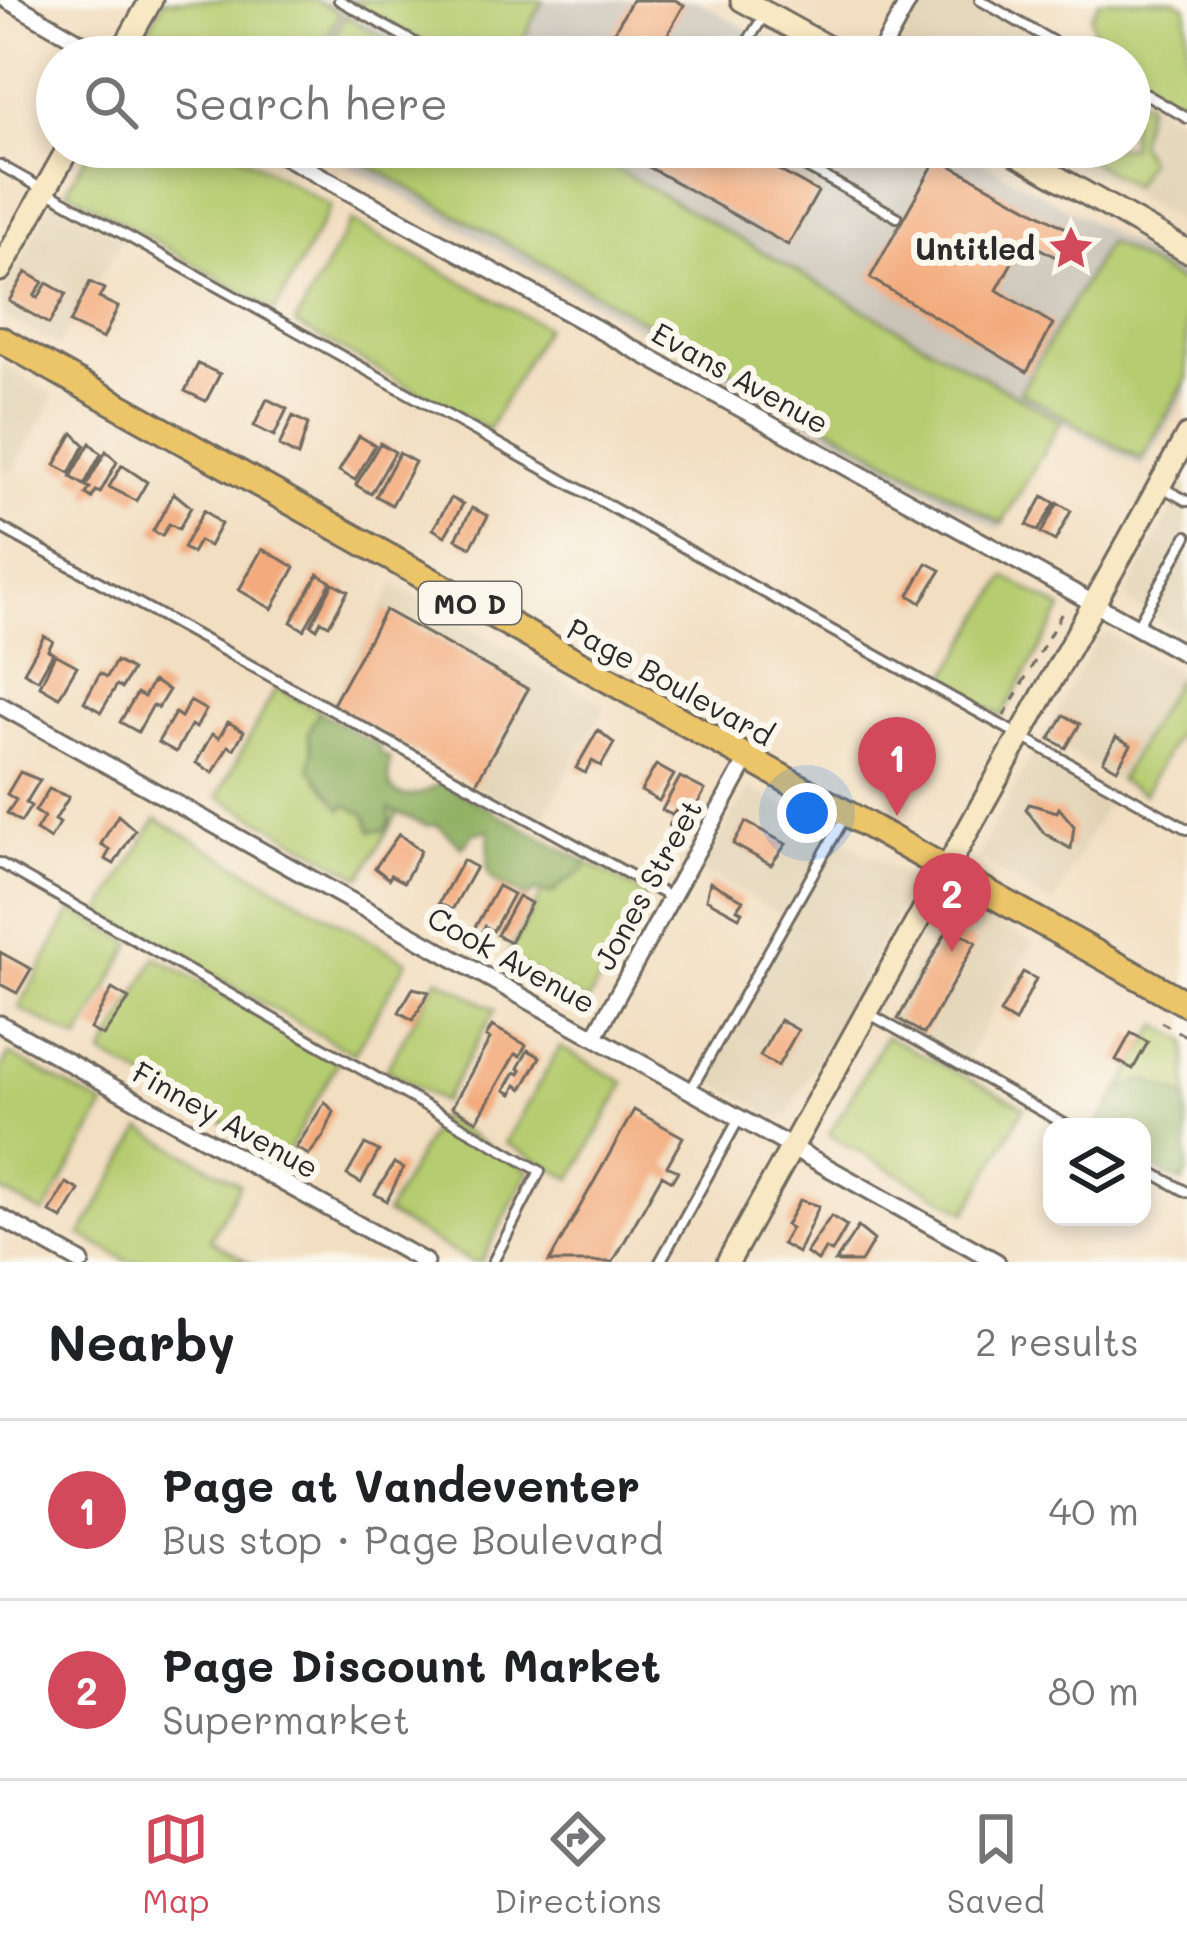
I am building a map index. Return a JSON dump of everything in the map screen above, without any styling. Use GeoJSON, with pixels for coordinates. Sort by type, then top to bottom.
{"type":"FeatureCollection","features":[{"type":"Feature","properties":{"kind":"main road"},"geometry":{"type":"LineString","coordinates":[[131,36],[151,0]]}},
{"type":"Feature","properties":{"kind":"main road"},"geometry":{"type":"LineString","coordinates":[[742,0],[807,36]]}},
{"type":"Feature","properties":{"kind":"main road"},"geometry":{"type":"LineString","coordinates":[[0,270],[57,168]]}},
{"type":"Feature","properties":{"kind":"main road"},"geometry":{"type":"LineString","coordinates":[[1041,168],[1187,251]]}},
{"type":"Feature","properties":{"kind":"main road","name":"Page Boulevard"},"geometry":{"type":"LineString","coordinates":[[0,339],[1187,1004]]}},
{"type":"Feature","properties":{"kind":"main road"},"geometry":{"type":"LineString","coordinates":[[728,1262],[1187,436]]}},
{"type":"Feature","properties":{"kind":"street"},"geometry":{"type":"LineString","coordinates":[[7,0],[30,6],[75,36]]}},
{"type":"Feature","properties":{"kind":"street"},"geometry":{"type":"LineString","coordinates":[[889,36],[909,0]]}},
{"type":"Feature","properties":{"kind":"street","name":"Evans Avenue"},"geometry":{"type":"LineString","coordinates":[[306,168],[1187,655]]}},
{"type":"Feature","properties":{"kind":"street","name":"Cook Avenue"},"geometry":{"type":"LineString","coordinates":[[0,705],[997,1262]]}},
{"type":"Feature","properties":{"kind":"street","name":"Jones Street"},"geometry":{"type":"LineString","coordinates":[[596,1036],[748,758]]}},
{"type":"Feature","properties":{"kind":"street","name":"Finney Avenue"},"geometry":{"type":"LineString","coordinates":[[0,1024],[420,1261]]}},
{"type":"Feature","properties":{"kind":"street"},"geometry":{"type":"LineString","coordinates":[[0,1217],[81,1262]]}},
{"type":"Feature","properties":{"kind":"lane"},"geometry":{"type":"LineString","coordinates":[[340,0],[403,36]]}},
{"type":"Feature","properties":{"kind":"lane"},"geometry":{"type":"LineString","coordinates":[[980,0],[1043,36]]}},
{"type":"Feature","properties":{"kind":"lane"},"geometry":{"type":"LineString","coordinates":[[751,36],[766,13]]}},
{"type":"Feature","properties":{"kind":"lane"},"geometry":{"type":"LineString","coordinates":[[1151,97],[1187,118]]}},
{"type":"Feature","properties":{"kind":"lane"},"geometry":{"type":"LineString","coordinates":[[0,165],[1187,829]]}},
{"type":"Feature","properties":{"kind":"lane"},"geometry":{"type":"LineString","coordinates":[[808,168],[897,217]]}},
{"type":"Feature","properties":{"kind":"lane"},"geometry":{"type":"LineString","coordinates":[[1160,485],[1187,501]]}},
{"type":"Feature","properties":{"kind":"lane"},"geometry":{"type":"LineString","coordinates":[[0,527],[670,897]]}},
{"type":"Feature","properties":{"kind":"lane"},"geometry":{"type":"LineString","coordinates":[[1136,627],[1187,536]]}},
{"type":"Feature","properties":{"kind":"lane"},"geometry":{"type":"LineString","coordinates":[[691,1089],[847,814]]}},
{"type":"Feature","properties":{"kind":"lane"},"geometry":{"type":"LineString","coordinates":[[0,863],[540,1171],[493,1262]]}},
{"type":"Feature","properties":{"kind":"lane"},"geometry":{"type":"LineString","coordinates":[[866,1012],[1054,1118]]}},
{"type":"Feature","properties":{"kind":"lane"},"geometry":{"type":"LineString","coordinates":[[660,1262],[740,1117]]}},
{"type":"Feature","properties":{"kind":"lane"},"geometry":{"type":"LineString","coordinates":[[1151,1172],[1187,1192]]}},
{"type":"Feature","properties":{"kind":"path"},"geometry":{"type":"LineString","coordinates":[[1004,717],[1064,610]]}},
{"type":"Feature","properties":{"kind":"path"},"geometry":{"type":"LineString","coordinates":[[1161,1022],[1187,1037]]}},
{"type":"Feature","properties":{"kind":"shaded area"},"geometry":{"type":"Polygon","coordinates":[[[315,0],[696,0],[760,36],[328,36],[340,14],[315,0]]]}},
{"type":"Feature","properties":{"kind":"shaded area"},"geometry":{"type":"Polygon","coordinates":[[[923,0],[970,0],[1034,36],[904,36],[923,0]]]}},
{"type":"Feature","properties":{"kind":"shaded area"},"geometry":{"type":"Polygon","coordinates":[[[1151,103],[1187,123],[1187,225],[1084,168],[1151,168],[1151,103]]]}},
{"type":"Feature","properties":{"kind":"shaded area"},"geometry":{"type":"Polygon","coordinates":[[[352,168],[994,168],[1187,276],[1187,394],[1142,468],[1060,421],[998,530],[352,168]]]}},
{"type":"Feature","properties":{"kind":"shaded area"},"geometry":{"type":"Polygon","coordinates":[[[54,200],[123,238],[58,346],[0,314],[0,296],[54,200]]]}},
{"type":"Feature","properties":{"kind":"shaded area"},"geometry":{"type":"Polygon","coordinates":[[[0,363],[55,396],[11,473],[0,466],[0,363]]]}},
{"type":"Feature","properties":{"kind":"shaded area"},"geometry":{"type":"Polygon","coordinates":[[[1187,483],[1187,636],[1131,604],[1126,596],[1187,483]]]}},
{"type":"Feature","properties":{"kind":"shaded area"},"geometry":{"type":"Polygon","coordinates":[[[394,584],[605,705],[540,822],[328,705],[394,584]]]}},
{"type":"Feature","properties":{"kind":"shaded area"},"geometry":{"type":"Polygon","coordinates":[[[1109,633],[1180,674],[1119,781],[1043,738],[1097,639],[1109,633]]]}},
{"type":"Feature","properties":{"kind":"shaded area"},"geometry":{"type":"Polygon","coordinates":[[[1035,750],[1112,794],[1053,904],[977,859],[1035,750]]]}},
{"type":"Feature","properties":{"kind":"shaded area"},"geometry":{"type":"Polygon","coordinates":[[[750,787],[915,881],[787,1116],[779,1119],[703,1077],[789,920],[700,869],[750,787]]]}},
{"type":"Feature","properties":{"kind":"shaded area"},"geometry":{"type":"Polygon","coordinates":[[[953,904],[962,904],[1033,943],[965,1061],[888,1019],[953,904]]]}},
{"type":"Feature","properties":{"kind":"green space"},"geometry":{"type":"Polygon","coordinates":[[[164,0],[315,0],[340,13],[327,36],[145,36],[164,0]]]}},
{"type":"Feature","properties":{"kind":"green space"},"geometry":{"type":"Polygon","coordinates":[[[348,0],[543,0],[525,36],[414,36],[348,0]]]}},
{"type":"Feature","properties":{"kind":"green space"},"geometry":{"type":"Polygon","coordinates":[[[1100,0],[1175,0],[1187,7],[1187,110],[1151,89],[1151,36],[1095,36],[1091,17],[1100,0]]]}},
{"type":"Feature","properties":{"kind":"green space"},"geometry":{"type":"Polygon","coordinates":[[[345,16],[381,36],[334,36],[345,16]]]}},
{"type":"Feature","properties":{"kind":"green space"},"geometry":{"type":"Polygon","coordinates":[[[79,168],[263,168],[331,206],[275,311],[67,190],[79,168]]]}},
{"type":"Feature","properties":{"kind":"green space"},"geometry":{"type":"Polygon","coordinates":[[[374,168],[614,168],[1061,421],[1002,524],[374,168]]]}},
{"type":"Feature","properties":{"kind":"green space"},"geometry":{"type":"Polygon","coordinates":[[[1102,168],[1143,168],[1133,186],[1102,168]]]}},
{"type":"Feature","properties":{"kind":"green space"},"geometry":{"type":"Polygon","coordinates":[[[351,221],[545,327],[488,430],[295,324],[351,221]]]}},
{"type":"Feature","properties":{"kind":"green space"},"geometry":{"type":"Polygon","coordinates":[[[1108,242],[1187,286],[1187,379],[1141,460],[1020,392],[1108,242]]]}},
{"type":"Feature","properties":{"kind":"green space"},"geometry":{"type":"Polygon","coordinates":[[[1006,577],[1062,609],[1002,716],[943,682],[1006,577]]]}},
{"type":"Feature","properties":{"kind":"green space"},"geometry":{"type":"Polygon","coordinates":[[[1176,680],[1187,686],[1187,715],[1144,794],[1119,781],[1176,680]]]}},
{"type":"Feature","properties":{"kind":"green space"},"geometry":{"type":"Polygon","coordinates":[[[276,688],[319,711],[399,811],[361,877],[218,796],[276,688]]]}},
{"type":"Feature","properties":{"kind":"green space"},"geometry":{"type":"Polygon","coordinates":[[[319,711],[380,747],[380,753],[389,758],[389,779],[396,793],[420,794],[440,782],[588,863],[552,894],[535,891],[527,898],[496,882],[488,872],[489,830],[474,833],[462,847],[438,825],[425,825],[389,809],[390,822],[384,830],[371,831],[365,815],[346,804],[342,810],[310,768],[308,733],[319,711]]]}},
{"type":"Feature","properties":{"kind":"green space"},"geometry":{"type":"Polygon","coordinates":[[[156,819],[407,961],[354,1054],[101,913],[156,819]]]}},
{"type":"Feature","properties":{"kind":"green space"},"geometry":{"type":"Polygon","coordinates":[[[565,850],[647,896],[587,1003],[507,957],[565,850]]]}},
{"type":"Feature","properties":{"kind":"green space"},"geometry":{"type":"Polygon","coordinates":[[[72,910],[132,943],[79,1040],[19,1008],[72,910]]]}},
{"type":"Feature","properties":{"kind":"green space"},"geometry":{"type":"Polygon","coordinates":[[[156,957],[339,1060],[285,1157],[103,1055],[156,957]]]}},
{"type":"Feature","properties":{"kind":"green space"},"geometry":{"type":"Polygon","coordinates":[[[438,978],[495,1010],[443,1102],[386,1069],[438,978]]]}},
{"type":"Feature","properties":{"kind":"green space"},"geometry":{"type":"Polygon","coordinates":[[[1158,1025],[1187,1041],[1187,1098],[1146,1080],[1120,1090],[1158,1025]]]}},
{"type":"Feature","properties":{"kind":"green space"},"geometry":{"type":"Polygon","coordinates":[[[886,1036],[1024,1107],[967,1212],[829,1135],[886,1036]]]}},
{"type":"Feature","properties":{"kind":"green space"},"geometry":{"type":"Polygon","coordinates":[[[560,1047],[625,1083],[572,1179],[505,1143],[560,1047]]]}},
{"type":"Feature","properties":{"kind":"green space"},"geometry":{"type":"Polygon","coordinates":[[[9,1054],[105,1106],[44,1214],[0,1190],[0,1071],[9,1054]]]}},
{"type":"Feature","properties":{"kind":"green space"},"geometry":{"type":"Polygon","coordinates":[[[1146,1080],[1187,1098],[1187,1172],[1182,1183],[1151,1166],[1151,1118],[1102,1118],[1120,1090],[1146,1080]]]}},
{"type":"Feature","properties":{"kind":"green space"},"geometry":{"type":"Polygon","coordinates":[[[439,1117],[529,1171],[481,1262],[471,1262],[386,1214],[439,1117]]]}},
{"type":"Feature","properties":{"kind":"green space"},"geometry":{"type":"Polygon","coordinates":[[[142,1129],[240,1184],[210,1239],[248,1262],[129,1262],[81,1235],[142,1129]]]}},
{"type":"Feature","properties":{"kind":"building"},"geometry":{"type":"Polygon","coordinates":[[[632,0],[675,0],[684,5],[667,36],[612,36],[632,0]]]}},
{"type":"Feature","properties":{"kind":"building"},"geometry":{"type":"Polygon","coordinates":[[[650,168],[775,168],[818,192],[788,245],[650,168]]]}},
{"type":"Feature","properties":{"kind":"building"},"geometry":{"type":"Polygon","coordinates":[[[931,168],[955,168],[1078,235],[1063,261],[1024,240],[997,290],[1053,324],[1027,372],[870,278],[931,168]]]}},
{"type":"Feature","properties":{"kind":"building"},"geometry":{"type":"Polygon","coordinates":[[[26,272],[43,282],[34,296],[38,298],[47,283],[66,294],[49,324],[9,301],[26,272]]]}},
{"type":"Feature","properties":{"kind":"building"},"geometry":{"type":"Polygon","coordinates":[[[90,282],[104,289],[99,298],[118,307],[103,339],[70,323],[90,282]]]}},
{"type":"Feature","properties":{"kind":"building"},"geometry":{"type":"Polygon","coordinates":[[[198,364],[220,374],[206,401],[185,391],[198,364]]]}},
{"type":"Feature","properties":{"kind":"building"},"geometry":{"type":"Polygon","coordinates":[[[267,399],[287,409],[274,436],[254,426],[267,399]]]}},
{"type":"Feature","properties":{"kind":"building"},"geometry":{"type":"Polygon","coordinates":[[[293,416],[308,424],[298,456],[279,446],[293,416]]]}},
{"type":"Feature","properties":{"kind":"building"},"geometry":{"type":"Polygon","coordinates":[[[73,433],[85,445],[70,473],[55,465],[73,433]]]}},
{"type":"Feature","properties":{"kind":"building"},"geometry":{"type":"Polygon","coordinates":[[[359,436],[375,445],[355,480],[339,471],[359,436]]]}},
{"type":"Feature","properties":{"kind":"building"},"geometry":{"type":"Polygon","coordinates":[[[90,443],[101,454],[84,485],[71,477],[90,443]]]}},
{"type":"Feature","properties":{"kind":"building"},"geometry":{"type":"Polygon","coordinates":[[[380,443],[395,452],[371,494],[356,485],[380,443]]]}},
{"type":"Feature","properties":{"kind":"building"},"geometry":{"type":"Polygon","coordinates":[[[106,451],[117,462],[100,493],[96,491],[92,498],[86,486],[106,451]]]}},
{"type":"Feature","properties":{"kind":"building"},"geometry":{"type":"Polygon","coordinates":[[[399,453],[415,462],[392,505],[376,496],[399,453]]]}},
{"type":"Feature","properties":{"kind":"building"},"geometry":{"type":"Polygon","coordinates":[[[122,465],[147,482],[136,501],[109,487],[122,465]]]}},
{"type":"Feature","properties":{"kind":"building"},"geometry":{"type":"Polygon","coordinates":[[[174,493],[191,507],[179,529],[169,524],[162,536],[153,531],[174,493]]]}},
{"type":"Feature","properties":{"kind":"building"},"geometry":{"type":"Polygon","coordinates":[[[1043,496],[1055,503],[1038,531],[1027,525],[1043,496]]]}},
{"type":"Feature","properties":{"kind":"building"},"geometry":{"type":"Polygon","coordinates":[[[451,498],[463,504],[445,536],[433,529],[451,498]]]}},
{"type":"Feature","properties":{"kind":"building"},"geometry":{"type":"Polygon","coordinates":[[[1058,503],[1071,511],[1055,541],[1041,533],[1058,503]]]}},
{"type":"Feature","properties":{"kind":"building"},"geometry":{"type":"Polygon","coordinates":[[[472,508],[488,516],[471,547],[456,539],[472,508]]]}},
{"type":"Feature","properties":{"kind":"building"},"geometry":{"type":"Polygon","coordinates":[[[204,510],[221,524],[209,546],[199,541],[192,553],[183,548],[204,510]]]}},
{"type":"Feature","properties":{"kind":"building"},"geometry":{"type":"Polygon","coordinates":[[[262,549],[295,567],[272,609],[239,590],[262,549]]]}},
{"type":"Feature","properties":{"kind":"building"},"geometry":{"type":"Polygon","coordinates":[[[927,563],[941,570],[921,603],[909,595],[927,563]]]}},
{"type":"Feature","properties":{"kind":"building"},"geometry":{"type":"Polygon","coordinates":[[[318,574],[331,582],[304,630],[291,622],[318,574]]]}},
{"type":"Feature","properties":{"kind":"building"},"geometry":{"type":"Polygon","coordinates":[[[333,583],[348,591],[329,625],[321,621],[317,629],[311,625],[333,583]]]}},
{"type":"Feature","properties":{"kind":"building"},"geometry":{"type":"Polygon","coordinates":[[[385,610],[528,689],[475,785],[332,706],[385,610]]]}},
{"type":"Feature","properties":{"kind":"building"},"geometry":{"type":"Polygon","coordinates":[[[44,636],[53,641],[48,650],[53,653],[38,680],[24,672],[44,636]]]}},
{"type":"Feature","properties":{"kind":"building"},"geometry":{"type":"Polygon","coordinates":[[[55,654],[77,666],[59,697],[40,686],[55,654]]]}},
{"type":"Feature","properties":{"kind":"building"},"geometry":{"type":"Polygon","coordinates":[[[116,661],[132,670],[101,712],[84,702],[100,673],[107,677],[116,661]]]}},
{"type":"Feature","properties":{"kind":"building"},"geometry":{"type":"Polygon","coordinates":[[[153,681],[169,690],[158,708],[153,705],[138,732],[120,722],[137,693],[144,697],[153,681]]]}},
{"type":"Feature","properties":{"kind":"building"},"geometry":{"type":"Polygon","coordinates":[[[190,701],[206,710],[176,752],[158,742],[175,713],[181,717],[190,701]]]}},
{"type":"Feature","properties":{"kind":"building"},"geometry":{"type":"Polygon","coordinates":[[[1064,715],[1080,724],[1066,748],[1050,739],[1064,715]]]}},
{"type":"Feature","properties":{"kind":"building"},"geometry":{"type":"Polygon","coordinates":[[[228,722],[244,731],[234,749],[228,746],[213,773],[196,763],[212,734],[219,738],[228,722]]]}},
{"type":"Feature","properties":{"kind":"building"},"geometry":{"type":"Polygon","coordinates":[[[598,730],[614,743],[601,766],[592,761],[585,773],[576,768],[598,730]]]}},
{"type":"Feature","properties":{"kind":"building"},"geometry":{"type":"Polygon","coordinates":[[[1116,737],[1131,745],[1117,769],[1103,761],[1116,737]]]}},
{"type":"Feature","properties":{"kind":"building"},"geometry":{"type":"Polygon","coordinates":[[[656,765],[674,775],[659,801],[641,791],[656,765]]]}},
{"type":"Feature","properties":{"kind":"building"},"geometry":{"type":"Polygon","coordinates":[[[20,772],[40,780],[21,822],[7,813],[16,800],[7,794],[20,772]]]}},
{"type":"Feature","properties":{"kind":"building"},"geometry":{"type":"Polygon","coordinates":[[[680,777],[705,790],[678,830],[669,826],[680,806],[672,815],[662,810],[680,777]]]}},
{"type":"Feature","properties":{"kind":"building"},"geometry":{"type":"Polygon","coordinates":[[[49,789],[69,797],[50,839],[36,830],[44,817],[35,811],[49,789]]]}},
{"type":"Feature","properties":{"kind":"building"},"geometry":{"type":"Polygon","coordinates":[[[1029,804],[1057,812],[1059,808],[1074,826],[1071,849],[1044,833],[1026,809],[1029,804]]]}},
{"type":"Feature","properties":{"kind":"building"},"geometry":{"type":"Polygon","coordinates":[[[118,815],[135,830],[114,864],[105,859],[110,850],[101,844],[118,815]]]}},
{"type":"Feature","properties":{"kind":"building"},"geometry":{"type":"Polygon","coordinates":[[[746,822],[786,844],[771,865],[733,844],[746,822]]]}},
{"type":"Feature","properties":{"kind":"building"},"geometry":{"type":"Polygon","coordinates":[[[399,834],[421,851],[404,882],[391,875],[389,879],[375,868],[399,834]]]}},
{"type":"Feature","properties":{"kind":"building"},"geometry":{"type":"Polygon","coordinates":[[[463,860],[476,867],[452,910],[439,903],[463,860]]]}},
{"type":"Feature","properties":{"kind":"building"},"geometry":{"type":"Polygon","coordinates":[[[710,882],[743,900],[737,909],[742,912],[739,917],[706,899],[710,882]]]}},
{"type":"Feature","properties":{"kind":"building"},"geometry":{"type":"Polygon","coordinates":[[[498,886],[513,894],[493,931],[485,926],[481,933],[474,929],[498,886]]]}},
{"type":"Feature","properties":{"kind":"building"},"geometry":{"type":"Polygon","coordinates":[[[518,896],[531,903],[510,942],[497,935],[518,896]]]}},
{"type":"Feature","properties":{"kind":"building"},"geometry":{"type":"Polygon","coordinates":[[[949,927],[976,942],[924,1034],[898,1019],[949,927]]]}},
{"type":"Feature","properties":{"kind":"building"},"geometry":{"type":"Polygon","coordinates":[[[0,952],[31,969],[17,993],[0,984],[0,952]]]}},
{"type":"Feature","properties":{"kind":"building"},"geometry":{"type":"Polygon","coordinates":[[[1023,972],[1036,979],[1015,1022],[1000,1013],[1023,972]]]}},
{"type":"Feature","properties":{"kind":"building"},"geometry":{"type":"Polygon","coordinates":[[[413,988],[429,992],[413,1020],[399,1012],[413,988]]]}},
{"type":"Feature","properties":{"kind":"building"},"geometry":{"type":"Polygon","coordinates":[[[112,989],[129,999],[103,1036],[90,1029],[112,989]]]}},
{"type":"Feature","properties":{"kind":"building"},"geometry":{"type":"Polygon","coordinates":[[[780,1020],[798,1030],[778,1066],[760,1056],[780,1020]]]}},
{"type":"Feature","properties":{"kind":"building"},"geometry":{"type":"Polygon","coordinates":[[[492,1026],[526,1045],[520,1056],[515,1054],[477,1121],[452,1107],[490,1039],[486,1037],[492,1026]]]}},
{"type":"Feature","properties":{"kind":"building"},"geometry":{"type":"Polygon","coordinates":[[[1131,1033],[1148,1042],[1133,1069],[1116,1060],[1131,1033]]]}},
{"type":"Feature","properties":{"kind":"building"},"geometry":{"type":"Polygon","coordinates":[[[528,1050],[540,1057],[522,1089],[516,1085],[512,1094],[505,1090],[515,1072],[519,1074],[528,1050]]]}},
{"type":"Feature","properties":{"kind":"building"},"geometry":{"type":"Polygon","coordinates":[[[325,1102],[334,1112],[309,1155],[296,1148],[325,1102]]]}},
{"type":"Feature","properties":{"kind":"building"},"geometry":{"type":"Polygon","coordinates":[[[634,1110],[683,1137],[667,1166],[678,1171],[672,1181],[662,1175],[613,1262],[549,1262],[634,1110]]]}},
{"type":"Feature","properties":{"kind":"building"},"geometry":{"type":"Polygon","coordinates":[[[365,1144],[379,1151],[361,1183],[347,1175],[365,1144]]]}},
{"type":"Feature","properties":{"kind":"building"},"geometry":{"type":"Polygon","coordinates":[[[394,1163],[403,1168],[387,1201],[375,1194],[394,1163]]]}},
{"type":"Feature","properties":{"kind":"building"},"geometry":{"type":"Polygon","coordinates":[[[66,1183],[79,1190],[62,1219],[50,1212],[66,1183]]]}},
{"type":"Feature","properties":{"kind":"building"},"geometry":{"type":"Polygon","coordinates":[[[800,1200],[819,1206],[798,1253],[782,1244],[800,1200]]]}},
{"type":"Feature","properties":{"kind":"building"},"geometry":{"type":"Polygon","coordinates":[[[831,1216],[847,1226],[832,1252],[825,1249],[818,1261],[806,1253],[831,1216]]]}},
{"type":"Feature","properties":{"kind":"building"},"geometry":{"type":"Polygon","coordinates":[[[858,1227],[874,1240],[861,1262],[835,1262],[858,1227]]]}},
{"type":"Feature","properties":{"kind":"place","name":"Untitled"},"geometry":{"type":"Point","coordinates":[1071,248]}},
{"type":"Feature","properties":{"kind":"place","name":"Page at Vandeventer"},"geometry":{"type":"Point","coordinates":[897,816]}},
{"type":"Feature","properties":{"kind":"place","name":"Page Discount Market"},"geometry":{"type":"Point","coordinates":[952,952]}}]}
